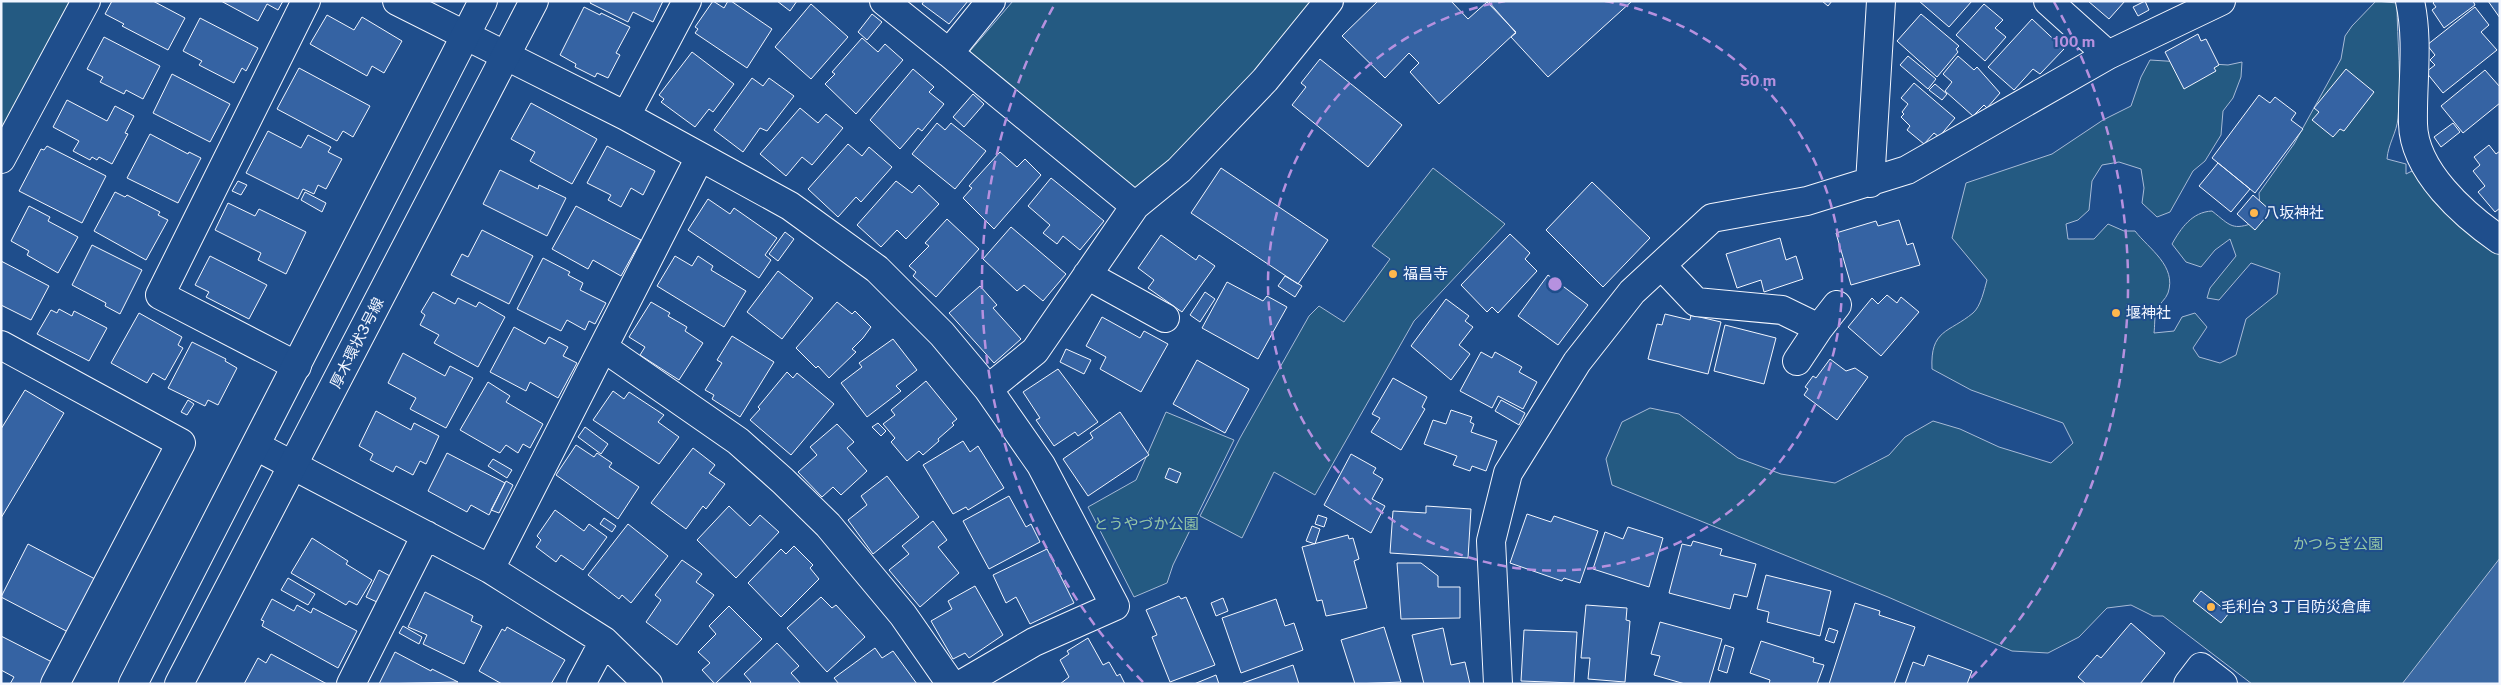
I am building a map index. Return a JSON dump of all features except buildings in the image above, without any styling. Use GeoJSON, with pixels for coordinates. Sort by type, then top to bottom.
{"type":"FeatureCollection","features":[{"type":"Feature","properties":{"kind":"street"},"geometry":{"type":"LineString","coordinates":[[1,159],[86,1]]}},
{"type":"Feature","properties":{"kind":"street"},"geometry":{"type":"LineString","coordinates":[[297,366],[160,295],[306,1]]}},
{"type":"Feature","properties":{"kind":"street"},"geometry":{"type":"LineString","coordinates":[[397,1],[626,116],[790,206],[877,269],[942,334],[988,389],[1042,465],[1116,606],[1034,642],[962,684]]}},
{"type":"Feature","properties":{"kind":"street"},"geometry":{"type":"LineString","coordinates":[[133,684],[483,1]]}},
{"type":"Feature","properties":{"kind":"street","name":"厚木環状3号線"},"geometry":{"type":"LineString","coordinates":[[179,684],[534,1]]}},
{"type":"Feature","properties":{"kind":"street"},"geometry":{"type":"LineString","coordinates":[[626,116],[687,1]]}},
{"type":"Feature","properties":{"kind":"street"},"geometry":{"type":"LineString","coordinates":[[884,1],[1135,206]]}},
{"type":"Feature","properties":{"kind":"street"},"geometry":{"type":"LineString","coordinates":[[949,53],[991,1]]}},
{"type":"Feature","properties":{"kind":"street"},"geometry":{"type":"LineString","coordinates":[[988,389],[1035,351],[1135,206],[1179,170],[1265,80],[1329,1]]}},
{"type":"Feature","properties":{"kind":"street"},"geometry":{"type":"LineString","coordinates":[[1870,183],[1881,1]]}},
{"type":"Feature","properties":{"kind":"street"},"geometry":{"type":"LineString","coordinates":[[2048,1],[2108,55]]}},
{"type":"Feature","properties":{"kind":"street"},"geometry":{"type":"LineString","coordinates":[[1498,684],[1491,541],[1508,473],[1577,362],[1632,292],[1712,218],[1807,201],[1907,170],[2108,55],[2222,1]]}},
{"type":"Feature","properties":{"kind":"street"},"geometry":{"type":"LineString","coordinates":[[2410,1],[2416,26],[2413,126],[2420,151],[2431,174],[2451,200],[2500,240]]}},
{"type":"Feature","properties":{"kind":"street"},"geometry":{"type":"LineString","coordinates":[[490,569],[700,157]]}},
{"type":"Feature","properties":{"kind":"street"},"geometry":{"type":"LineString","coordinates":[[1662,266],[1696,302],[1782,310],[1819,328]]}},
{"type":"Feature","properties":{"kind":"street"},"geometry":{"type":"LineString","coordinates":[[1087,275],[1165,318]]}},
{"type":"Feature","properties":{"kind":"street"},"geometry":{"type":"LineString","coordinates":[[1797,361],[1837,305]]}},
{"type":"Feature","properties":{"kind":"street"},"geometry":{"type":"LineString","coordinates":[[1,345],[181,442],[56,684]]}},
{"type":"Feature","properties":{"kind":"street"},"geometry":{"type":"LineString","coordinates":[[604,348],[738,441],[796,493],[828,525],[904,615],[951,684]]}},
{"type":"Feature","properties":{"kind":"street"},"geometry":{"type":"LineString","coordinates":[[256,446],[490,569],[604,640],[648,684]]}},
{"type":"Feature","properties":{"kind":"street"},"geometry":{"type":"LineString","coordinates":[[351,684],[426,535]]}},
{"type":"Feature","properties":{"kind":"street"},"geometry":{"type":"LineString","coordinates":[[581,684],[604,640]]}},
{"type":"Feature","properties":{"kind":"street"},"geometry":{"type":"LineString","coordinates":[[2188,684],[2201,667],[2224,684]]}},
{"type":"Feature","properties":{"kind":"green space"},"geometry":{"type":"Polygon","coordinates":[[[1,1],[70,1],[1,131],[1,1]]]}},
{"type":"Feature","properties":{"kind":"green space"},"geometry":{"type":"Polygon","coordinates":[[[1013,1],[1309,1],[1313,4],[1169,171],[1139,193],[977,63],[970,51],[1013,1]]]}},
{"type":"Feature","properties":{"kind":"green space","name":"かつらぎ公園"},"geometry":{"type":"Polygon","coordinates":[[[2376,1],[2397,3],[2399,104],[2397,123],[2387,159],[2406,164],[2406,174],[2414,170],[2500,249],[2500,629],[2457,684],[2252,684],[2163,616],[2153,616],[2131,605],[2107,608],[2079,637],[2048,653],[2012,651],[1888,597],[1612,485],[1606,459],[1622,422],[1650,408],[1679,414],[1738,458],[1781,474],[1835,483],[1889,455],[1905,437],[1933,421],[1960,429],[1999,447],[2051,463],[2073,443],[2063,423],[1971,390],[1932,369],[1934,346],[1938,339],[1976,310],[1982,298],[1987,280],[1952,238],[1966,183],[2052,154],[2103,120],[2131,106],[2141,77],[2150,60],[2228,65],[2242,62],[2241,77],[2233,98],[2223,111],[2221,135],[2205,161],[2193,171],[2170,212],[2157,217],[2142,203],[2144,188],[2141,169],[2119,162],[2102,165],[2092,181],[2089,210],[2078,220],[2066,224],[2068,239],[2094,239],[2108,224],[2124,231],[2135,231],[2160,259],[2169,274],[2168,293],[2157,309],[2154,333],[2174,331],[2182,317],[2195,313],[2207,327],[2193,348],[2199,357],[2220,363],[2236,355],[2246,319],[2277,294],[2280,273],[2251,263],[2219,300],[2207,298],[2210,288],[2236,256],[2230,239],[2215,250],[2201,267],[2186,262],[2172,244],[2188,222],[2205,212],[2212,211],[2232,226],[2242,226],[2256,222],[2260,207],[2259,193],[2294,144],[2341,59],[2345,36],[2376,1]]]}},
{"type":"Feature","properties":{"kind":"green space"},"geometry":{"type":"Polygon","coordinates":[[[1433,168],[1505,224],[1414,321],[1315,495],[1274,472],[1242,538],[1200,516],[1240,438],[1309,316],[1319,306],[1344,322],[1390,259],[1372,246],[1433,168]]]}},
{"type":"Feature","properties":{"kind":"green space","name":"とうやづか公園"},"geometry":{"type":"Polygon","coordinates":[[[1166,412],[1234,440],[1173,565],[1167,583],[1134,597],[1088,507],[1136,480],[1166,412]]]}},
{"type":"Feature","properties":{"kind":"shaded area"},"geometry":{"type":"Polygon","coordinates":[[[2500,558],[2500,684],[2402,684],[2500,558]]]}},
{"type":"Feature","properties":{"kind":"place","name":"八坂神社"},"geometry":{"type":"Point","coordinates":[2254,213]}},
{"type":"Feature","properties":{"kind":"place","name":"福昌寺"},"geometry":{"type":"Point","coordinates":[1393,274]}},
{"type":"Feature","properties":{"kind":"place","name":"堰神社"},"geometry":{"type":"Point","coordinates":[2116,313]}},
{"type":"Feature","properties":{"kind":"place","name":"毛利台３丁目防災倉庫"},"geometry":{"type":"Point","coordinates":[2211,607]}}]}
